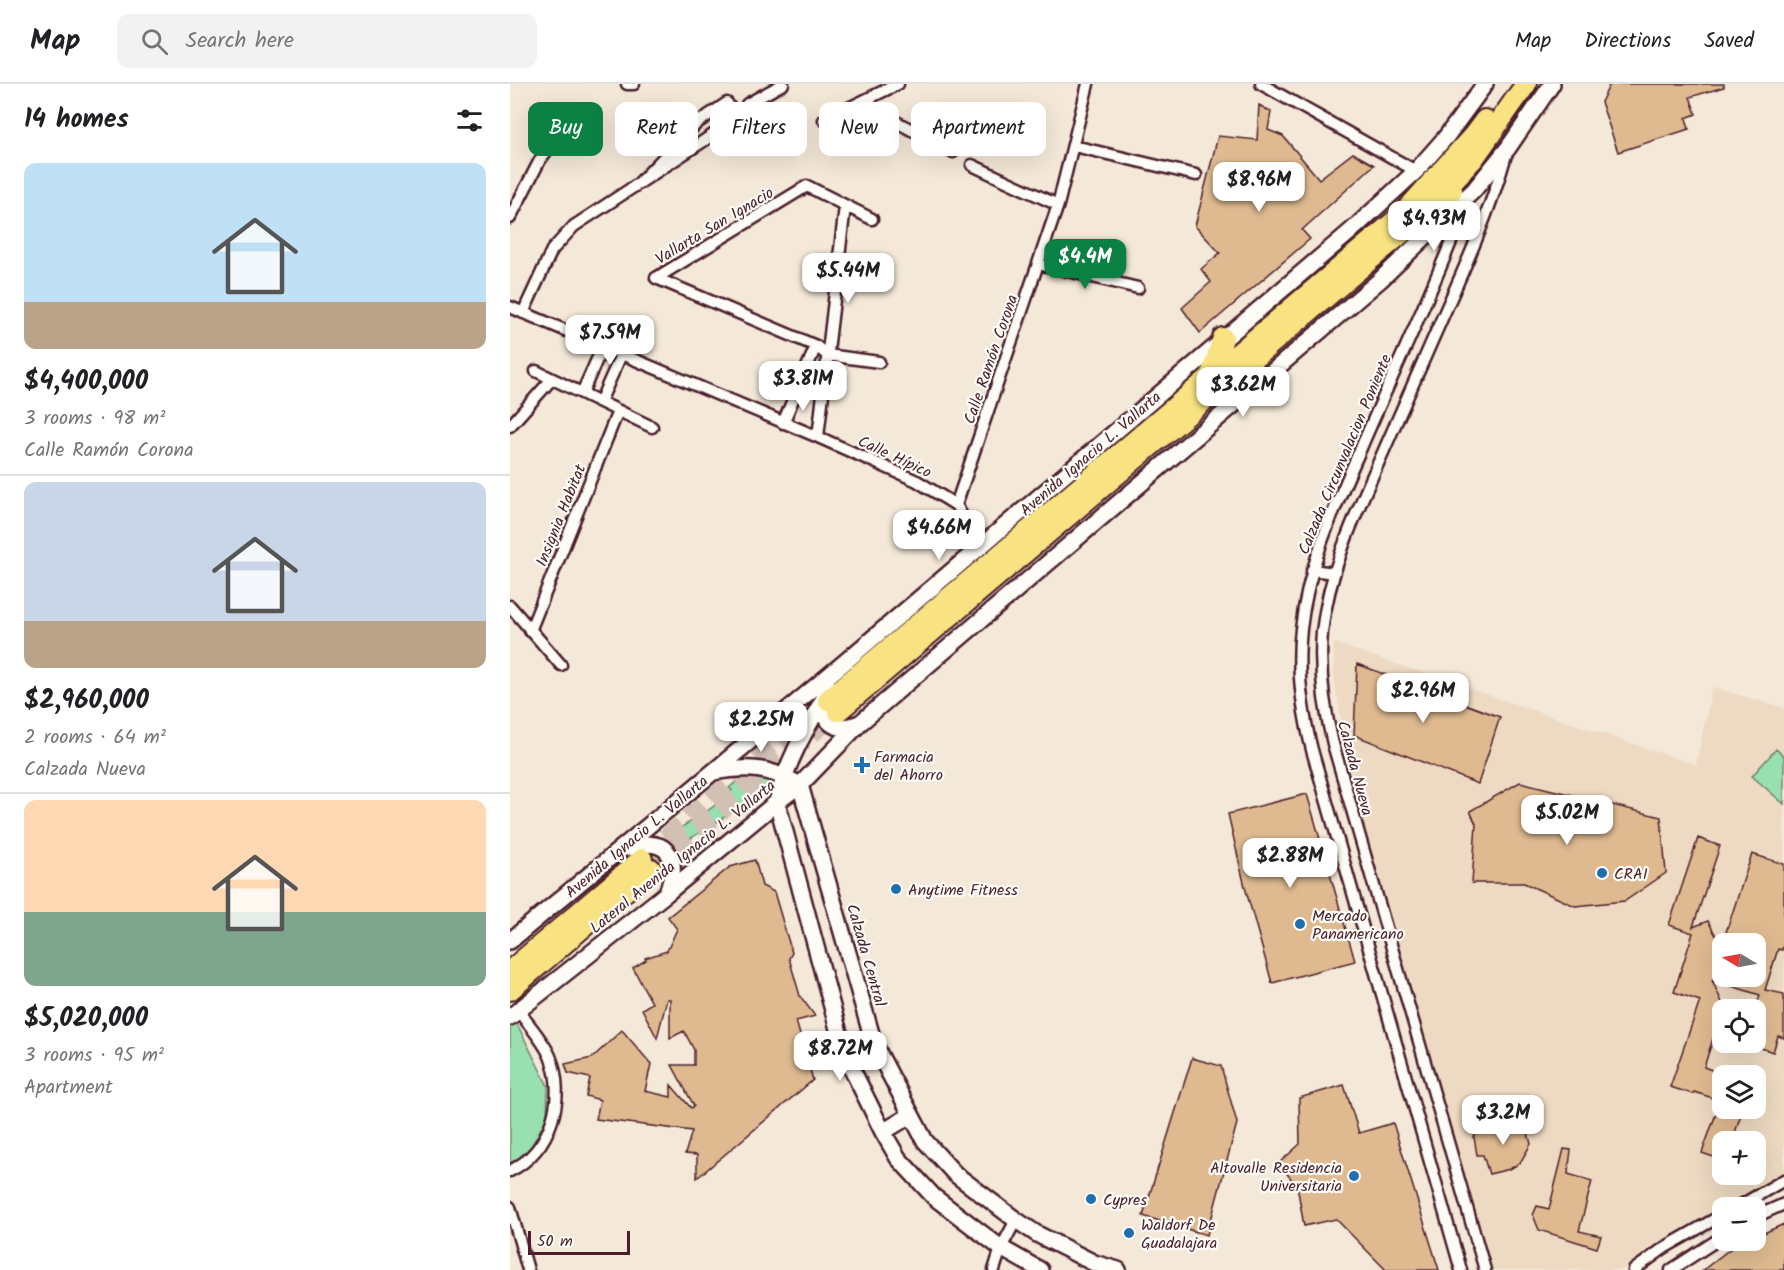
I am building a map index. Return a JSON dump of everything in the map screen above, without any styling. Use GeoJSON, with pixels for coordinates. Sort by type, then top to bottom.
{"type":"FeatureCollection","features":[{"type":"Feature","properties":{"kind":"highway","name":"Avenida Ignacio L. Vallarta"},"geometry":{"type":"LineString","coordinates":[[1217,380],[1402,215],[1473,136],[1511,84]]}},
{"type":"Feature","properties":{"kind":"highway","name":"Avenida Ignacio L. Vallarta"},"geometry":{"type":"LineString","coordinates":[[828,706],[1217,380],[1417,220],[1474,158],[1526,84]]}},
{"type":"Feature","properties":{"kind":"highway"},"geometry":{"type":"LineString","coordinates":[[1432,230],[1462,170]]}},
{"type":"Feature","properties":{"kind":"highway"},"geometry":{"type":"LineString","coordinates":[[1223,338],[1217,380],[1268,376]]}},
{"type":"Feature","properties":{"kind":"highway","name":"Avenida Ignacio L. Vallarta"},"geometry":{"type":"LineString","coordinates":[[510,971],[647,864],[510,990]]}},
{"type":"Feature","properties":{"kind":"street"},"geometry":{"type":"LineString","coordinates":[[627,84],[634,84]]}},
{"type":"Feature","properties":{"kind":"street"},"geometry":{"type":"LineString","coordinates":[[752,102],[783,84]]}},
{"type":"Feature","properties":{"kind":"street"},"geometry":{"type":"LineString","coordinates":[[863,102],[898,84]]}},
{"type":"Feature","properties":{"kind":"street","name":"Calle Ramón Corona"},"geometry":{"type":"LineString","coordinates":[[956,505],[1058,206],[1088,84]]}},
{"type":"Feature","properties":{"kind":"street"},"geometry":{"type":"LineString","coordinates":[[1261,84],[1416,171]]}},
{"type":"Feature","properties":{"kind":"street","name":"Avenida Ignacio L. Vallarta"},"geometry":{"type":"LineString","coordinates":[[510,942],[980,548],[1223,338],[1351,231],[1416,171],[1446,137],[1485,84]]}},
{"type":"Feature","properties":{"kind":"street"},"geometry":{"type":"LineString","coordinates":[[1268,376],[1380,280],[1474,190],[1508,148],[1552,84]]}},
{"type":"Feature","properties":{"kind":"street"},"geometry":{"type":"LineString","coordinates":[[523,313],[552,250],[574,226],[638,184],[737,119],[728,103],[697,123],[638,184]]}},
{"type":"Feature","properties":{"kind":"street"},"geometry":{"type":"LineString","coordinates":[[1074,146],[1196,175]]}},
{"type":"Feature","properties":{"kind":"street","name":"Calzada Nueva"},"geometry":{"type":"LineString","coordinates":[[1485,1270],[1326,716],[1321,665],[1322,633],[1334,573],[1356,515],[1469,256],[1498,181],[1508,148]]}},
{"type":"Feature","properties":{"kind":"street"},"geometry":{"type":"LineString","coordinates":[[510,218],[543,156]]}},
{"type":"Feature","properties":{"kind":"street"},"geometry":{"type":"LineString","coordinates":[[972,165],[1058,206]]}},
{"type":"Feature","properties":{"kind":"street","name":"Vallarta San Ignacio"},"geometry":{"type":"LineString","coordinates":[[827,355],[816,346],[656,278],[807,186],[872,219]]}},
{"type":"Feature","properties":{"kind":"street"},"geometry":{"type":"LineString","coordinates":[[818,437],[845,206]]}},
{"type":"Feature","properties":{"kind":"street","name":"Calzada Circunvalacion Poniente"},"geometry":{"type":"LineString","coordinates":[[1448,215],[1454,222],[1455,232],[1335,506],[1312,570],[1304,600],[1299,666],[1305,721],[1461,1270]]}},
{"type":"Feature","properties":{"kind":"street"},"geometry":{"type":"LineString","coordinates":[[1038,264],[1138,288]]}},
{"type":"Feature","properties":{"kind":"street","name":"Calle Hípico"},"geometry":{"type":"LineString","coordinates":[[510,307],[917,481],[956,505],[980,548]]}},
{"type":"Feature","properties":{"kind":"street"},"geometry":{"type":"LineString","coordinates":[[582,393],[603,346]]}},
{"type":"Feature","properties":{"kind":"street"},"geometry":{"type":"LineString","coordinates":[[783,423],[816,346]]}},
{"type":"Feature","properties":{"kind":"street"},"geometry":{"type":"LineString","coordinates":[[600,402],[621,354]]}},
{"type":"Feature","properties":{"kind":"street"},"geometry":{"type":"LineString","coordinates":[[827,355],[879,362]]}},
{"type":"Feature","properties":{"kind":"street"},"geometry":{"type":"LineString","coordinates":[[1400,360],[1420,370]]}},
{"type":"Feature","properties":{"kind":"street"},"geometry":{"type":"LineString","coordinates":[[536,371],[652,428]]}},
{"type":"Feature","properties":{"kind":"street","name":"Lateral Avenida Ignacio L. Vallarta"},"geometry":{"type":"LineString","coordinates":[[514,1014],[668,893],[800,785],[860,723],[1268,376]]}},
{"type":"Feature","properties":{"kind":"street"},"geometry":{"type":"LineString","coordinates":[[510,426],[551,380]]}},
{"type":"Feature","properties":{"kind":"street","name":"Insignia Habitat"},"geometry":{"type":"LineString","coordinates":[[530,631],[618,411]]}},
{"type":"Feature","properties":{"kind":"street"},"geometry":{"type":"LineString","coordinates":[[1312,570],[1334,573]]}},
{"type":"Feature","properties":{"kind":"street"},"geometry":{"type":"LineString","coordinates":[[510,606],[561,665]]}},
{"type":"Feature","properties":{"kind":"street"},"geometry":{"type":"LineString","coordinates":[[845,662],[828,706],[783,776],[777,802],[845,1055],[898,1158],[934,1197],[1001,1248],[1040,1270]]}},
{"type":"Feature","properties":{"kind":"street"},"geometry":{"type":"LineString","coordinates":[[828,706],[827,721],[838,728],[860,723]]}},
{"type":"Feature","properties":{"kind":"street"},"geometry":{"type":"LineString","coordinates":[[712,772],[748,768],[783,776],[800,785]]}},
{"type":"Feature","properties":{"kind":"street","name":"Calzada Central"},"geometry":{"type":"LineString","coordinates":[[800,785],[874,1044],[925,1141],[955,1174],[1016,1220],[1037,1234],[1094,1263],[1118,1270]]}},
{"type":"Feature","properties":{"kind":"street"},"geometry":{"type":"LineString","coordinates":[[622,849],[648,844],[665,849],[674,867],[674,876],[668,893]]}},
{"type":"Feature","properties":{"kind":"street"},"geometry":{"type":"LineString","coordinates":[[510,1172],[519,1167],[538,1149],[550,1127],[556,1104],[556,1076],[549,1054],[514,1014]]}},
{"type":"Feature","properties":{"kind":"street"},"geometry":{"type":"LineString","coordinates":[[883,1132],[911,1115]]}},
{"type":"Feature","properties":{"kind":"street"},"geometry":{"type":"LineString","coordinates":[[1755,1197],[1784,1180]]}},
{"type":"Feature","properties":{"kind":"street"},"geometry":{"type":"LineString","coordinates":[[1766,1212],[1784,1204]]}},
{"type":"Feature","properties":{"kind":"street"},"geometry":{"type":"LineString","coordinates":[[510,1207],[528,1270]]}},
{"type":"Feature","properties":{"kind":"street"},"geometry":{"type":"LineString","coordinates":[[994,1270],[1001,1248],[1016,1220]]}},
{"type":"Feature","properties":{"kind":"street"},"geometry":{"type":"LineString","coordinates":[[1634,1270],[1664,1248],[1712,1221]]}},
{"type":"Feature","properties":{"kind":"street"},"geometry":{"type":"LineString","coordinates":[[1671,1270],[1712,1243]]}},
{"type":"Feature","properties":{"kind":"shaded area"},"geometry":{"type":"Polygon","coordinates":[[[1334,643],[1696,765],[1712,687],[1784,708],[1784,1176],[1746,1197],[1712,1197],[1712,1216],[1662,1244],[1622,1270],[1492,1270],[1384,898],[1350,771],[1334,678],[1334,643]]]}},
{"type":"Feature","properties":{"kind":"green space"},"geometry":{"type":"Polygon","coordinates":[[[1776,749],[1784,756],[1784,804],[1752,776],[1776,749]]]}},
{"type":"Feature","properties":{"kind":"green space"},"geometry":{"type":"Polygon","coordinates":[[[744,775],[770,781],[759,801],[751,796],[739,808],[677,847],[671,834],[719,802],[732,790],[729,788],[744,775]]]}},
{"type":"Feature","properties":{"kind":"green space"},"geometry":{"type":"Polygon","coordinates":[[[515,1020],[548,1086],[547,1117],[528,1153],[510,1163],[510,1024],[515,1020]]]}},
{"type":"Feature","properties":{"kind":"building"},"geometry":{"type":"Polygon","coordinates":[[[1610,84],[1724,84],[1724,87],[1690,97],[1696,114],[1686,118],[1689,129],[1618,152],[1601,102],[1610,84]]]}},
{"type":"Feature","properties":{"kind":"building"},"geometry":{"type":"Polygon","coordinates":[[[1259,105],[1271,112],[1268,130],[1283,136],[1319,179],[1353,153],[1374,165],[1302,230],[1310,239],[1200,333],[1182,308],[1211,282],[1201,269],[1220,253],[1195,226],[1218,136],[1257,140],[1259,105]]]}},
{"type":"Feature","properties":{"kind":"building"},"geometry":{"type":"Polygon","coordinates":[[[1357,664],[1500,717],[1478,784],[1354,735],[1357,664]]]}},
{"type":"Feature","properties":{"kind":"building"},"geometry":{"type":"Polygon","coordinates":[[[1520,782],[1661,817],[1666,873],[1625,901],[1575,906],[1524,883],[1472,883],[1476,824],[1470,811],[1520,782]]]}},
{"type":"Feature","properties":{"kind":"building","name":"Mercado Panamericano"},"geometry":{"type":"Polygon","coordinates":[[[1307,794],[1355,961],[1272,983],[1245,887],[1228,814],[1307,794]]]}},
{"type":"Feature","properties":{"kind":"building"},"geometry":{"type":"Polygon","coordinates":[[[1698,838],[1720,846],[1693,927],[1708,921],[1714,933],[1712,933],[1712,987],[1715,987],[1720,999],[1712,999],[1712,1042],[1704,1067],[1712,1070],[1712,1098],[1670,1087],[1700,1001],[1674,992],[1693,933],[1669,925],[1698,838]]]}},
{"type":"Feature","properties":{"kind":"building"},"geometry":{"type":"Polygon","coordinates":[[[1752,854],[1784,864],[1784,942],[1782,950],[1778,949],[1766,987],[1766,933],[1726,933],[1752,854]]]}},
{"type":"Feature","properties":{"kind":"building"},"geometry":{"type":"Polygon","coordinates":[[[755,860],[762,886],[774,892],[792,953],[789,958],[800,996],[815,1016],[796,1021],[813,1080],[697,1178],[697,1155],[685,1154],[692,1131],[596,1119],[600,1100],[586,1096],[590,1078],[568,1073],[565,1064],[592,1058],[622,1030],[651,1064],[645,1091],[671,1097],[671,1085],[691,1108],[694,1106],[672,1065],[694,1065],[694,1050],[684,1031],[670,1038],[670,999],[667,999],[657,1038],[642,1009],[652,1003],[633,968],[646,960],[645,958],[667,951],[677,929],[668,917],[730,867],[755,860]]]}},
{"type":"Feature","properties":{"kind":"building"},"geometry":{"type":"Polygon","coordinates":[[[1734,987],[1766,987],[1765,990],[1784,994],[1784,1038],[1778,1036],[1773,1052],[1766,1050],[1766,999],[1759,999],[1760,995],[1734,987]]]}},
{"type":"Feature","properties":{"kind":"building"},"geometry":{"type":"Polygon","coordinates":[[[1192,1058],[1221,1066],[1237,1123],[1207,1235],[1143,1216],[1192,1058]]]}},
{"type":"Feature","properties":{"kind":"building","name":"Altovalle Residencia Universitaria"},"geometry":{"type":"Polygon","coordinates":[[[1344,1085],[1359,1133],[1393,1123],[1439,1270],[1386,1270],[1336,1219],[1304,1226],[1297,1185],[1278,1164],[1300,1144],[1299,1098],[1344,1085]]]}},
{"type":"Feature","properties":{"kind":"building"},"geometry":{"type":"Polygon","coordinates":[[[1524,1119],[1531,1144],[1520,1163],[1510,1169],[1489,1174],[1483,1155],[1477,1155],[1474,1137],[1481,1128],[1501,1123],[1502,1129],[1524,1119]]]}},
{"type":"Feature","properties":{"kind":"building"},"geometry":{"type":"Polygon","coordinates":[[[1714,1119],[1739,1119],[1736,1131],[1712,1131],[1712,1156],[1702,1153],[1714,1119]]]}},
{"type":"Feature","properties":{"kind":"building"},"geometry":{"type":"Polygon","coordinates":[[[1564,1149],[1571,1150],[1568,1174],[1592,1181],[1579,1231],[1601,1236],[1597,1248],[1539,1230],[1533,1215],[1537,1206],[1549,1209],[1564,1149]]]}},
{"type":"Feature","properties":{"kind":"building"},"geometry":{"type":"Polygon","coordinates":[[[1784,1224],[1784,1270],[1703,1270],[1727,1251],[1766,1251],[1766,1232],[1784,1224]]]}},
{"type":"Feature","properties":{"kind":"tunnel"},"geometry":{"type":"LineString","coordinates":[[643,858],[822,706]]}},
{"type":"Feature","properties":{"kind":"tunnel"},"geometry":{"type":"LineString","coordinates":[[651,869],[838,711]]}},
{"type":"Feature","properties":{"kind":"place","name":"Farmacia del Ahorro"},"geometry":{"type":"Point","coordinates":[862,765]}},
{"type":"Feature","properties":{"kind":"place","name":"CRAI"},"geometry":{"type":"Point","coordinates":[1602,873]}},
{"type":"Feature","properties":{"kind":"place","name":"Anytime Fitness"},"geometry":{"type":"Point","coordinates":[896,889]}},
{"type":"Feature","properties":{"kind":"place","name":"Mercado Panamericano"},"geometry":{"type":"Point","coordinates":[1300,924]}},
{"type":"Feature","properties":{"kind":"place","name":"Altovalle Residencia Universitaria"},"geometry":{"type":"Point","coordinates":[1354,1176]}},
{"type":"Feature","properties":{"kind":"place","name":"Cypres"},"geometry":{"type":"Point","coordinates":[1091,1199]}},
{"type":"Feature","properties":{"kind":"place","name":"Waldorf De Guadalajara"},"geometry":{"type":"Point","coordinates":[1129,1233]}}]}
